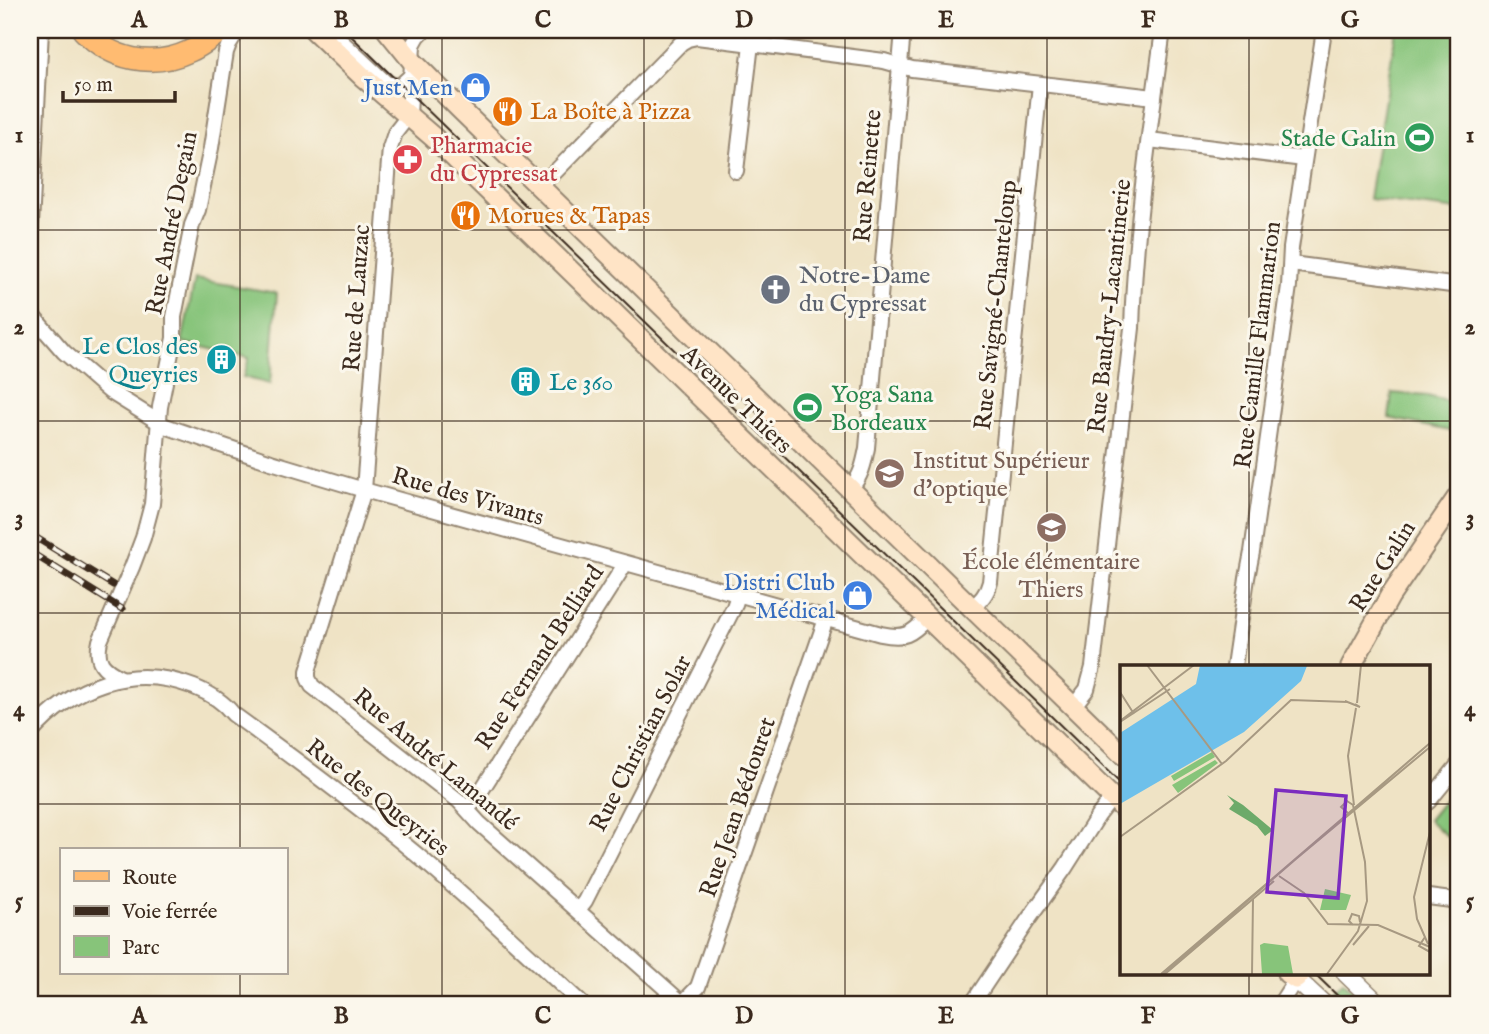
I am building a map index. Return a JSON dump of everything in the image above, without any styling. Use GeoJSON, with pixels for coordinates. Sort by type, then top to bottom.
{"type":"FeatureCollection","features":[{"type":"Feature","properties":{"kind":"main road"},"geometry":{"type":"LineString","coordinates":[[83,30],[94,42],[110,51],[127,58],[146,60],[166,60],[228,33]]}},
{"type":"Feature","properties":{"kind":"main road","name":"Avenue Thiers"},"geometry":{"type":"LineString","coordinates":[[314,30],[362,76],[453,155],[1117,803]]}},
{"type":"Feature","properties":{"kind":"main road","name":"Avenue Thiers"},"geometry":{"type":"LineString","coordinates":[[387,30],[413,68],[538,186],[1120,752]]}},
{"type":"Feature","properties":{"kind":"main road","name":"Rue Galin"},"geometry":{"type":"LineString","coordinates":[[1352,665],[1390,596],[1459,495]]}},
{"type":"Feature","properties":{"kind":"street"},"geometry":{"type":"LineString","coordinates":[[30,245],[41,30]]}},
{"type":"Feature","properties":{"kind":"street"},"geometry":{"type":"LineString","coordinates":[[329,30],[386,83],[398,86],[402,84],[413,68]]}},
{"type":"Feature","properties":{"kind":"street"},"geometry":{"type":"LineString","coordinates":[[374,30],[413,68]]}},
{"type":"Feature","properties":{"kind":"street"},"geometry":{"type":"LineString","coordinates":[[409,115],[413,45],[424,30]]}},
{"type":"Feature","properties":{"kind":"street","name":"Rue Reinette"},"geometry":{"type":"LineString","coordinates":[[850,489],[860,476],[867,448],[903,30]]}},
{"type":"Feature","properties":{"kind":"street","name":"Rue Baudry-Lacantinerie"},"geometry":{"type":"LineString","coordinates":[[1073,707],[1087,689],[1093,667],[1163,30]]}},
{"type":"Feature","properties":{"kind":"street","name":"Rue Camille Flammarion"},"geometry":{"type":"LineString","coordinates":[[1234,665],[1324,30]]}},
{"type":"Feature","properties":{"kind":"street","name":"Rue André Degain"},"geometry":{"type":"LineString","coordinates":[[121,678],[105,669],[97,653],[143,538],[152,504],[158,423],[174,338],[174,317],[211,148],[228,33]]}},
{"type":"Feature","properties":{"kind":"street"},"geometry":{"type":"LineString","coordinates":[[538,186],[681,43],[697,37],[884,61],[963,75],[1154,97]]}},
{"type":"Feature","properties":{"kind":"street"},"geometry":{"type":"LineString","coordinates":[[736,171],[751,44]]}},
{"type":"Feature","properties":{"kind":"street","name":"Rue Savigné-Chanteloup"},"geometry":{"type":"LineString","coordinates":[[972,608],[982,600],[990,582],[1040,84]]}},
{"type":"Feature","properties":{"kind":"street","name":"Rue de Lauzac"},"geometry":{"type":"LineString","coordinates":[[364,490],[390,148],[395,133],[409,115]]}},
{"type":"Feature","properties":{"kind":"street"},"geometry":{"type":"LineString","coordinates":[[1149,140],[1304,159]]}},
{"type":"Feature","properties":{"kind":"street"},"geometry":{"type":"LineString","coordinates":[[1291,264],[1459,286]]}},
{"type":"Feature","properties":{"kind":"street","name":"Rue des Vivants"},"geometry":{"type":"LineString","coordinates":[[30,313],[64,352],[109,391],[158,423],[271,462],[880,634],[902,637],[910,634],[927,618]]}},
{"type":"Feature","properties":{"kind":"street","name":"Rue André Lamandé"},"geometry":{"type":"LineString","coordinates":[[364,490],[308,671],[312,686],[467,808],[479,822],[682,1004]]}},
{"type":"Feature","properties":{"kind":"street","name":"Rue Fernand Belliard"},"geometry":{"type":"LineString","coordinates":[[467,808],[489,779],[624,563]]}},
{"type":"Feature","properties":{"kind":"street","name":"Rue Christian Solar"},"geometry":{"type":"LineString","coordinates":[[578,910],[722,632],[738,594]]}},
{"type":"Feature","properties":{"kind":"street","name":"Rue Jean Bédouret"},"geometry":{"type":"LineString","coordinates":[[682,1004],[698,986],[826,620]]}},
{"type":"Feature","properties":{"kind":"street","name":"Rue des Queyries"},"geometry":{"type":"LineString","coordinates":[[30,734],[62,704],[77,695],[121,678],[154,676],[179,681],[204,691],[226,705],[233,714],[415,853],[479,908],[582,1004]]}},
{"type":"Feature","properties":{"kind":"street"},"geometry":{"type":"LineString","coordinates":[[1430,800],[1459,764]]}},
{"type":"Feature","properties":{"kind":"street"},"geometry":{"type":"LineString","coordinates":[[973,1004],[1098,816],[1117,803]]}},
{"type":"Feature","properties":{"kind":"street"},"geometry":{"type":"LineString","coordinates":[[1430,897],[1459,901]]}},
{"type":"Feature","properties":{"kind":"street"},"geometry":{"type":"LineString","coordinates":[[1347,974],[1378,1004]]}},
{"type":"Feature","properties":{"kind":"street"},"geometry":{"type":"LineString","coordinates":[[1280,1004],[1295,975],[1324,1004]]}},
{"type":"Feature","properties":{"kind":"green space","name":"Stade Galin"},"geometry":{"type":"Polygon","coordinates":[[[1396,30],[1459,30],[1459,210],[1369,199],[1396,30]]]}},
{"type":"Feature","properties":{"kind":"green space"},"geometry":{"type":"Polygon","coordinates":[[[195,279],[277,293],[270,384],[243,377],[249,358],[182,342],[195,279]]]}},
{"type":"Feature","properties":{"kind":"green space"},"geometry":{"type":"Polygon","coordinates":[[[1392,393],[1427,396],[1459,404],[1459,433],[1389,418],[1392,393]]]}},
{"type":"Feature","properties":{"kind":"green space"},"geometry":{"type":"Polygon","coordinates":[[[1457,784],[1458,846],[1430,822],[1430,818],[1457,784]]]}},
{"type":"Feature","properties":{"kind":"green space"},"geometry":{"type":"Polygon","coordinates":[[[1343,981],[1368,1004],[1333,1004],[1326,997],[1343,981]]]}},
{"type":"Feature","properties":{"kind":"tram line"},"geometry":{"type":"LineString","coordinates":[[345,30],[1120,783]]}},
{"type":"Feature","properties":{"kind":"tram line"},"geometry":{"type":"LineString","coordinates":[[1315,974],[1346,1004]]}},
{"type":"Feature","properties":{"kind":"railway"},"geometry":{"type":"LineString","coordinates":[[30,534],[113,585]]}},
{"type":"Feature","properties":{"kind":"railway"},"geometry":{"type":"LineString","coordinates":[[30,552],[122,609]]}},
{"type":"Feature","properties":{"kind":"place","name":"Just Men"},"geometry":{"type":"Point","coordinates":[476,87]}},
{"type":"Feature","properties":{"kind":"place","name":"La Boîte à Pizza"},"geometry":{"type":"Point","coordinates":[507,111]}},
{"type":"Feature","properties":{"kind":"place","name":"Stade Galin"},"geometry":{"type":"Point","coordinates":[1419,138]}},
{"type":"Feature","properties":{"kind":"place","name":"Pharmacie du Cypressat"},"geometry":{"type":"Point","coordinates":[407,159]}},
{"type":"Feature","properties":{"kind":"place","name":"Morues & Tapas"},"geometry":{"type":"Point","coordinates":[465,215]}},
{"type":"Feature","properties":{"kind":"place","name":"Notre-Dame du Cypressat"},"geometry":{"type":"Point","coordinates":[776,289]}},
{"type":"Feature","properties":{"kind":"place","name":"Le Clos des Queyries"},"geometry":{"type":"Point","coordinates":[221,360]}},
{"type":"Feature","properties":{"kind":"place","name":"Le 360"},"geometry":{"type":"Point","coordinates":[526,382]}},
{"type":"Feature","properties":{"kind":"place","name":"Yoga Sana Bordeaux"},"geometry":{"type":"Point","coordinates":[808,408]}},
{"type":"Feature","properties":{"kind":"place","name":"Institut Supérieur d'optique"},"geometry":{"type":"Point","coordinates":[890,474]}},
{"type":"Feature","properties":{"kind":"place","name":"École élémentaire Thiers"},"geometry":{"type":"Point","coordinates":[1051,527]}},
{"type":"Feature","properties":{"kind":"place","name":"Distri Club Médical"},"geometry":{"type":"Point","coordinates":[858,596]}}]}
